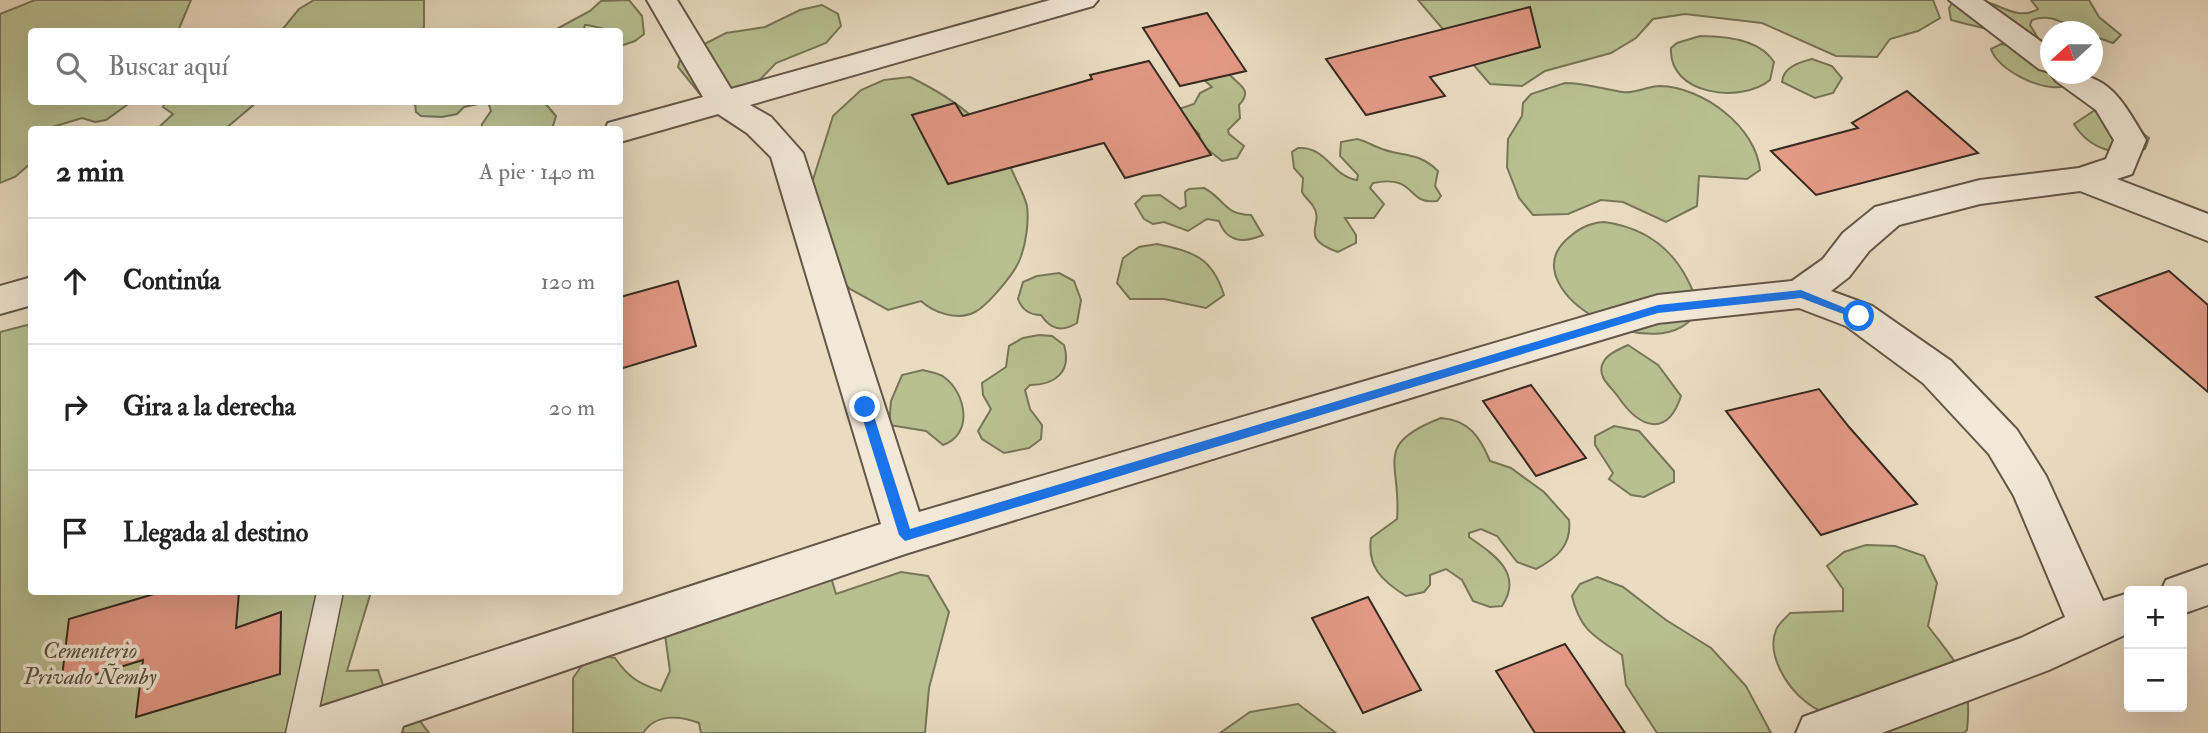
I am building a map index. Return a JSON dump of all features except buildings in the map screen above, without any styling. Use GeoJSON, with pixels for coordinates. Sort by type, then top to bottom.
{"type":"FeatureCollection","features":[{"type":"Feature","properties":{"kind":"street"},"geometry":{"type":"LineString","coordinates":[[662,0],[723,103],[759,125],[786,153],[905,535]]}},
{"type":"Feature","properties":{"kind":"street"},"geometry":{"type":"LineString","coordinates":[[623,130],[1083,0]]}},
{"type":"Feature","properties":{"kind":"street"},"geometry":{"type":"LineString","coordinates":[[1964,0],[2040,55]]}},
{"type":"Feature","properties":{"kind":"street"},"geometry":{"type":"LineString","coordinates":[[1801,294],[1836,268],[1856,242],[1887,216],[1980,192],[2082,179],[2120,166],[2130,139],[2108,103],[2081,84]]}},
{"type":"Feature","properties":{"kind":"street"},"geometry":{"type":"LineString","coordinates":[[2082,179],[2208,228]]}},
{"type":"Feature","properties":{"kind":"street"},"geometry":{"type":"LineString","coordinates":[[0,300],[28,292]]}},
{"type":"Feature","properties":{"kind":"street"},"geometry":{"type":"LineString","coordinates":[[311,733],[380,721],[905,535],[1658,309],[1801,294],[1859,316],[1937,372],[2003,442],[2110,619],[2034,655],[1820,733]]}},
{"type":"Feature","properties":{"kind":"street"},"geometry":{"type":"LineString","coordinates":[[2187,592],[2208,585]]}},
{"type":"Feature","properties":{"kind":"lane"},"geometry":{"type":"LineString","coordinates":[[300,733],[329,595]]}},
{"type":"Feature","properties":{"kind":"green space"},"geometry":{"type":"Polygon","coordinates":[[[35,0],[191,0],[179,28],[28,28],[28,105],[127,105],[106,120],[95,122],[82,118],[56,126],[28,126],[28,166],[15,177],[0,183],[0,14],[35,0]]]}},
{"type":"Feature","properties":{"kind":"green space"},"geometry":{"type":"Polygon","coordinates":[[[314,0],[424,0],[424,27],[283,28],[299,9],[314,0]]]}},
{"type":"Feature","properties":{"kind":"green space"},"geometry":{"type":"Polygon","coordinates":[[[629,0],[642,16],[644,34],[623,45],[623,28],[585,25],[584,28],[559,28],[590,11],[601,1],[629,0]]]}},
{"type":"Feature","properties":{"kind":"green space"},"geometry":{"type":"Polygon","coordinates":[[[1418,0],[1933,0],[1940,18],[1918,31],[1890,39],[1877,57],[1836,56],[1762,23],[1685,14],[1653,19],[1636,38],[1611,53],[1545,71],[1522,86],[1490,84],[1418,0]]]}},
{"type":"Feature","properties":{"kind":"green space"},"geometry":{"type":"Polygon","coordinates":[[[1954,0],[1983,1],[2024,13],[2038,9],[2031,0],[2089,0],[2099,17],[2121,35],[2113,43],[2103,40],[2103,21],[2059,21],[2041,18],[2032,20],[2030,25],[2040,39],[2040,49],[2015,37],[1951,20],[1949,8],[1954,0]]]}},
{"type":"Feature","properties":{"kind":"green space"},"geometry":{"type":"Polygon","coordinates":[[[822,5],[838,14],[841,26],[826,43],[776,63],[749,91],[703,98],[678,67],[681,56],[726,33],[765,27],[800,10],[822,5]]]}},
{"type":"Feature","properties":{"kind":"green space"},"geometry":{"type":"Polygon","coordinates":[[[1700,36],[1741,40],[1760,48],[1774,62],[1770,80],[1742,92],[1708,91],[1693,85],[1681,76],[1673,64],[1671,48],[1677,43],[1700,36]]]}},
{"type":"Feature","properties":{"kind":"green space"},"geometry":{"type":"Polygon","coordinates":[[[2001,44],[2021,49],[2040,60],[2040,84],[2065,86],[2045,86],[2022,78],[2002,65],[1991,49],[2001,44]]]}},
{"type":"Feature","properties":{"kind":"green space"},"geometry":{"type":"Polygon","coordinates":[[[1812,59],[1832,66],[1842,78],[1833,93],[1815,98],[1782,82],[1789,69],[1812,59]]]}},
{"type":"Feature","properties":{"kind":"green space"},"geometry":{"type":"Polygon","coordinates":[[[1228,73],[1245,91],[1239,105],[1240,118],[1228,130],[1229,134],[1244,146],[1237,158],[1222,161],[1201,144],[1199,134],[1193,128],[1182,127],[1179,109],[1194,104],[1200,93],[1212,87],[1203,79],[1228,73]]]}},
{"type":"Feature","properties":{"kind":"green space"},"geometry":{"type":"Polygon","coordinates":[[[910,77],[943,95],[985,129],[1006,159],[1027,206],[1025,240],[1017,265],[994,296],[968,315],[946,314],[921,301],[888,310],[850,289],[835,274],[811,186],[833,116],[861,90],[884,80],[910,77]]]}},
{"type":"Feature","properties":{"kind":"green space"},"geometry":{"type":"Polygon","coordinates":[[[1565,83],[1627,92],[1660,86],[1693,93],[1725,112],[1738,125],[1749,139],[1760,170],[1747,179],[1699,176],[1697,206],[1666,222],[1623,202],[1601,200],[1568,214],[1533,215],[1519,198],[1507,167],[1508,139],[1522,116],[1523,103],[1531,94],[1565,83]]]}},
{"type":"Feature","properties":{"kind":"green space"},"geometry":{"type":"Polygon","coordinates":[[[253,105],[229,126],[160,126],[173,114],[163,107],[253,105]]]}},
{"type":"Feature","properties":{"kind":"green space"},"geometry":{"type":"Polygon","coordinates":[[[415,105],[474,105],[464,107],[457,114],[442,117],[421,116],[416,112],[415,105]]]}},
{"type":"Feature","properties":{"kind":"green space"},"geometry":{"type":"Polygon","coordinates":[[[489,105],[547,105],[556,116],[553,126],[482,126],[491,111],[489,105]]]}},
{"type":"Feature","properties":{"kind":"green space"},"geometry":{"type":"Polygon","coordinates":[[[2095,110],[2117,113],[2149,138],[2145,149],[2115,152],[2088,140],[2074,124],[2095,110]]]}},
{"type":"Feature","properties":{"kind":"green space"},"geometry":{"type":"Polygon","coordinates":[[[1357,139],[1430,164],[1438,171],[1435,186],[1441,196],[1437,201],[1427,201],[1397,183],[1373,183],[1370,188],[1384,204],[1374,218],[1345,218],[1356,235],[1356,243],[1338,252],[1325,246],[1315,236],[1316,213],[1302,192],[1303,178],[1294,168],[1292,152],[1298,148],[1316,152],[1341,173],[1357,180],[1358,175],[1340,156],[1341,142],[1357,139]]]}},
{"type":"Feature","properties":{"kind":"green space"},"geometry":{"type":"Polygon","coordinates":[[[1204,188],[1235,212],[1251,215],[1263,235],[1237,239],[1227,234],[1219,221],[1207,219],[1188,231],[1164,222],[1153,224],[1144,219],[1135,204],[1143,196],[1160,195],[1180,209],[1186,206],[1185,192],[1189,189],[1204,188]]]}},
{"type":"Feature","properties":{"kind":"green space"},"geometry":{"type":"Polygon","coordinates":[[[1604,222],[1639,232],[1666,250],[1676,262],[1686,276],[1699,309],[1680,327],[1655,334],[1626,330],[1598,319],[1574,302],[1558,282],[1554,261],[1566,240],[1583,227],[1604,222]]]}},
{"type":"Feature","properties":{"kind":"green space"},"geometry":{"type":"Polygon","coordinates":[[[1157,244],[1200,258],[1214,272],[1224,295],[1206,308],[1164,299],[1130,299],[1117,283],[1123,258],[1139,247],[1157,244]]]}},
{"type":"Feature","properties":{"kind":"green space"},"geometry":{"type":"Polygon","coordinates":[[[1059,273],[1074,281],[1081,300],[1077,323],[1066,328],[1057,328],[1041,315],[1027,311],[1018,299],[1023,282],[1037,276],[1059,273]]]}},
{"type":"Feature","properties":{"kind":"green space","name":"Cementerio Privado Ñemby"},"geometry":{"type":"Polygon","coordinates":[[[28,325],[28,595],[370,595],[347,671],[378,670],[385,691],[413,712],[429,733],[0,733],[0,332],[28,325]]]}},
{"type":"Feature","properties":{"kind":"green space"},"geometry":{"type":"Polygon","coordinates":[[[1052,336],[1064,345],[1066,363],[1054,379],[1047,383],[1030,385],[1025,390],[1030,409],[1042,425],[1041,439],[1029,448],[1004,453],[982,439],[978,431],[991,409],[983,395],[982,383],[1006,367],[1009,346],[1023,338],[1052,336]]]}},
{"type":"Feature","properties":{"kind":"green space"},"geometry":{"type":"Polygon","coordinates":[[[1628,345],[1658,365],[1681,396],[1675,410],[1661,423],[1652,424],[1635,416],[1602,375],[1602,365],[1606,358],[1628,345]]]}},
{"type":"Feature","properties":{"kind":"green space"},"geometry":{"type":"Polygon","coordinates":[[[923,370],[944,377],[952,384],[962,403],[963,424],[959,433],[943,445],[926,431],[889,425],[891,401],[902,375],[923,370]]]}},
{"type":"Feature","properties":{"kind":"green space"},"geometry":{"type":"Polygon","coordinates":[[[1441,418],[1466,426],[1482,444],[1490,461],[1511,468],[1544,492],[1569,520],[1568,537],[1562,550],[1536,569],[1517,562],[1497,536],[1481,529],[1469,533],[1469,537],[1496,558],[1508,574],[1510,584],[1502,606],[1490,607],[1473,601],[1462,580],[1446,569],[1430,575],[1430,585],[1424,592],[1406,596],[1383,579],[1371,557],[1371,538],[1397,519],[1395,458],[1398,447],[1405,437],[1441,418]]]}},
{"type":"Feature","properties":{"kind":"green space"},"geometry":{"type":"Polygon","coordinates":[[[1614,426],[1639,431],[1674,471],[1674,482],[1644,497],[1631,495],[1609,479],[1613,473],[1595,445],[1595,436],[1614,426]]]}},
{"type":"Feature","properties":{"kind":"green space"},"geometry":{"type":"Polygon","coordinates":[[[1866,545],[1895,546],[1924,556],[1937,583],[1928,626],[1961,673],[1968,697],[1967,730],[1964,733],[1842,733],[1831,717],[1799,696],[1780,670],[1774,650],[1778,626],[1790,613],[1843,611],[1843,589],[1827,566],[1844,552],[1866,545]]]}},
{"type":"Feature","properties":{"kind":"green space"},"geometry":{"type":"Polygon","coordinates":[[[828,567],[836,594],[901,572],[928,576],[949,612],[929,688],[925,733],[701,733],[699,723],[669,718],[655,722],[643,733],[573,733],[573,678],[590,654],[615,658],[635,679],[661,691],[670,671],[665,635],[828,567]]]}},
{"type":"Feature","properties":{"kind":"green space"},"geometry":{"type":"Polygon","coordinates":[[[1597,577],[1623,587],[1666,620],[1711,648],[1746,686],[1771,733],[1657,733],[1626,685],[1622,655],[1584,625],[1575,608],[1572,596],[1580,584],[1597,577]]]}},
{"type":"Feature","properties":{"kind":"green space"},"geometry":{"type":"Polygon","coordinates":[[[1298,704],[1336,733],[1220,733],[1250,712],[1298,704]]]}},
{"type":"Feature","properties":{"kind":"route"},"geometry":{"type":"LineString","coordinates":[[865,407],[905,535],[1658,309],[1801,294],[1859,316]]}}]}
